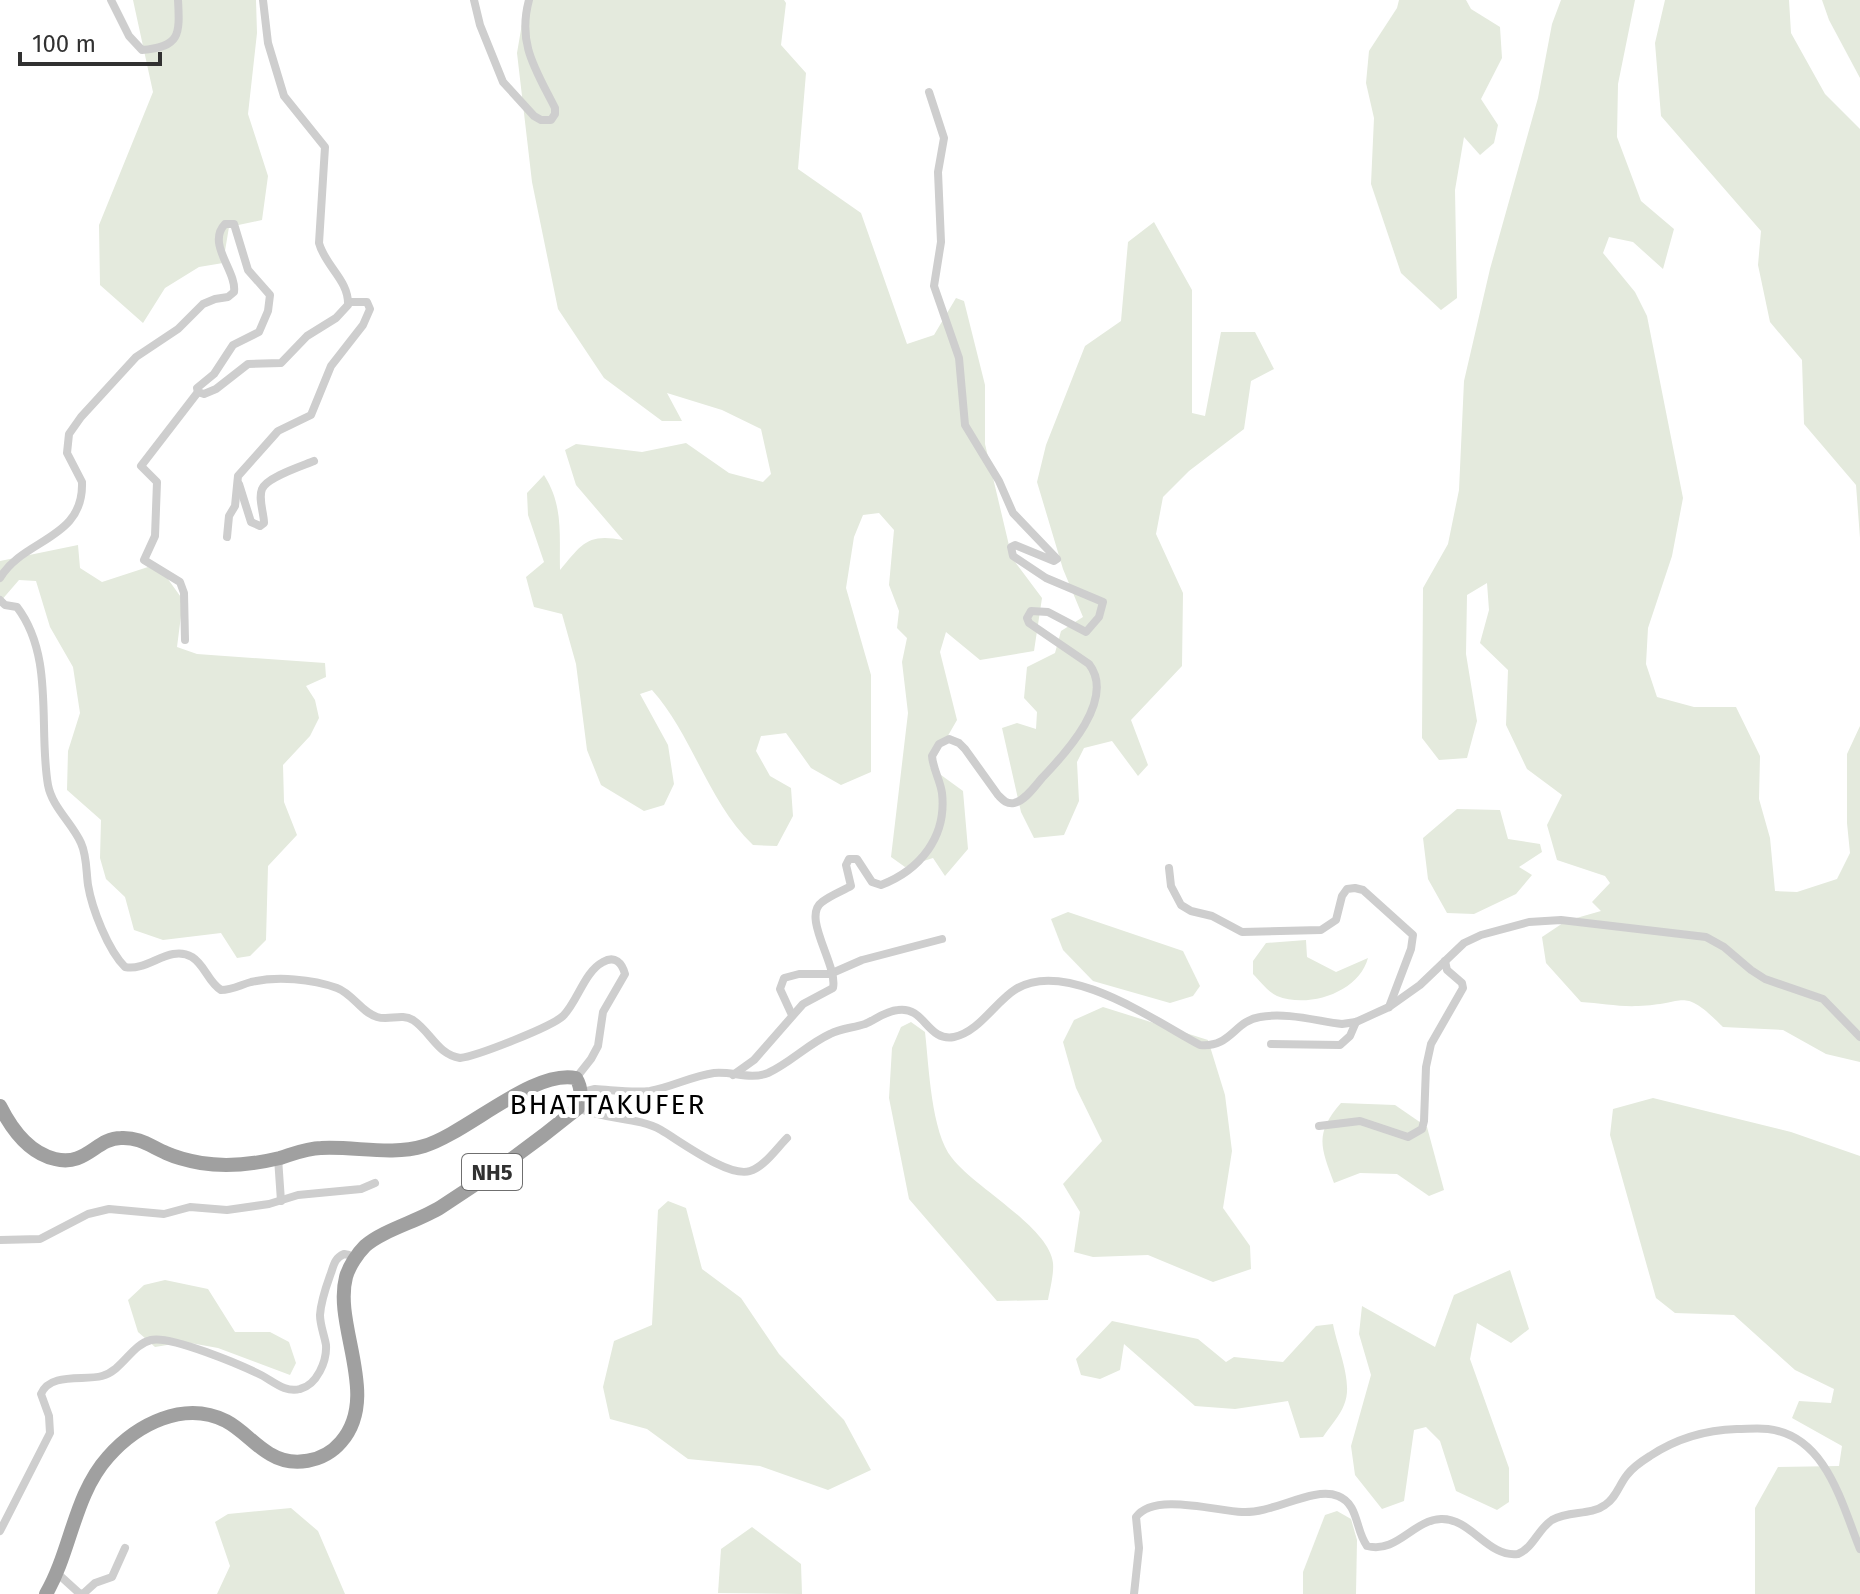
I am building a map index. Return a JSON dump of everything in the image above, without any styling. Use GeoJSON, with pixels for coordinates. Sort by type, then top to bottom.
{"type":"FeatureCollection","features":[{"type":"Feature","properties":{"kind":"highway"},"geometry":{"type":"LineString","coordinates":[[576,1078],[580,1085],[580,1103]]}},
{"type":"Feature","properties":{"kind":"highway","name":"NH5"},"geometry":{"type":"LineString","coordinates":[[0,1106],[12,1128],[29,1145],[50,1158],[69,1162],[117,1137],[139,1139],[169,1154],[203,1163],[235,1164],[278,1158],[316,1148],[352,1147],[391,1151],[419,1147],[445,1139],[546,1080],[576,1078]]}},
{"type":"Feature","properties":{"kind":"highway","name":"NH5"},"geometry":{"type":"LineString","coordinates":[[354,1260],[367,1245],[439,1208],[534,1144],[580,1103]]}},
{"type":"Feature","properties":{"kind":"highway"},"geometry":{"type":"LineString","coordinates":[[46,1594],[57,1573],[93,1476],[109,1456],[153,1422],[175,1413],[202,1414],[225,1420],[268,1453],[282,1460],[298,1462],[325,1456],[341,1442],[352,1425],[358,1392],[345,1301],[346,1277],[354,1260]]}},
{"type":"Feature","properties":{"kind":"street"},"geometry":{"type":"LineString","coordinates":[[111,0],[129,36],[142,50],[162,49],[173,41],[179,28],[178,0]]}},
{"type":"Feature","properties":{"kind":"street"},"geometry":{"type":"LineString","coordinates":[[263,0],[268,43],[284,96],[325,147],[319,243],[324,258],[345,288],[349,302]]}},
{"type":"Feature","properties":{"kind":"street"},"geometry":{"type":"LineString","coordinates":[[474,0],[480,25],[503,82],[534,116],[551,120],[555,108],[526,46],[529,0]]}},
{"type":"Feature","properties":{"kind":"street"},"geometry":{"type":"LineString","coordinates":[[733,1075],[754,1060],[803,1004],[833,988],[833,973],[815,917],[818,905],[851,886],[846,865],[849,859],[857,859],[872,882],[881,885],[915,867],[927,852],[940,817],[942,793],[932,756],[939,744],[949,739],[959,743],[1004,802],[1012,803],[1027,795],[1062,758],[1085,724],[1096,695],[1095,671],[1089,664],[1029,623],[1027,618],[1031,611],[1048,612],[1086,632],[1099,617],[1103,602],[1046,578],[1014,558],[1011,549],[1015,545],[1054,561],[1057,559],[1013,513],[999,481],[966,429],[959,358],[934,286],[941,242],[938,172],[944,138],[929,92]]}},
{"type":"Feature","properties":{"kind":"street"},"geometry":{"type":"LineString","coordinates":[[0,578],[26,552],[59,533],[73,517],[82,482],[67,457],[67,448],[69,434],[81,417],[145,350],[178,329],[203,304],[234,292],[235,285],[225,266],[220,243],[220,229],[230,222],[236,231],[248,270],[269,292],[270,298],[259,332],[233,345],[214,374],[197,388],[198,392],[141,466],[157,482],[155,536],[144,560],[180,582],[184,593],[185,640]]}},
{"type":"Feature","properties":{"kind":"street"},"geometry":{"type":"LineString","coordinates":[[198,392],[204,394],[212,391],[248,364],[281,363],[307,336],[336,318],[349,302]]}},
{"type":"Feature","properties":{"kind":"street"},"geometry":{"type":"LineString","coordinates":[[227,537],[229,516],[236,503],[237,479],[278,431],[306,419],[313,412],[331,366],[370,314],[367,302],[349,302]]}},
{"type":"Feature","properties":{"kind":"street"},"geometry":{"type":"LineString","coordinates":[[237,479],[251,522],[260,526],[264,523],[261,494],[264,487],[272,479],[314,461]]}},
{"type":"Feature","properties":{"kind":"street"},"geometry":{"type":"LineString","coordinates":[[0,600],[18,609],[29,626],[43,686],[50,792],[82,844],[90,898],[119,961],[125,967],[143,967],[165,956],[177,954],[195,959],[214,986],[221,990],[253,981],[276,980],[336,988],[374,1016],[409,1017],[442,1052],[460,1058],[547,1026],[562,1017],[595,969],[604,961],[615,959],[622,964],[625,974],[603,1012],[598,1046],[576,1078]]}},
{"type":"Feature","properties":{"kind":"street"},"geometry":{"type":"LineString","coordinates":[[1169,868],[1171,886],[1181,905],[1212,916],[1242,932],[1321,930],[1336,920],[1347,889],[1363,890],[1413,935],[1411,949],[1389,1007]]}},
{"type":"Feature","properties":{"kind":"street"},"geometry":{"type":"LineString","coordinates":[[787,1138],[760,1165],[751,1171],[740,1172],[709,1159],[655,1127],[605,1118],[580,1103],[587,1091],[595,1089],[648,1091],[717,1073],[754,1077],[766,1073],[828,1034],[859,1026],[901,1009],[911,1010],[920,1016],[933,1032],[943,1038],[963,1035],[1013,991],[1039,981],[1066,981],[1093,990],[1200,1045],[1222,1043],[1245,1022],[1259,1017],[1342,1024],[1356,1022],[1389,1007],[1420,985],[1464,943],[1529,922],[1561,920],[1706,937],[1765,979],[1823,999],[1860,1037]]}},
{"type":"Feature","properties":{"kind":"street"},"geometry":{"type":"LineString","coordinates":[[792,1015],[780,989],[781,981],[799,974],[833,973],[862,960],[942,939]]}},
{"type":"Feature","properties":{"kind":"street"},"geometry":{"type":"LineString","coordinates":[[1319,1126],[1360,1121],[1408,1137],[1422,1129],[1426,1067],[1431,1044],[1463,988],[1462,983],[1447,970],[1445,961]]}},
{"type":"Feature","properties":{"kind":"street"},"geometry":{"type":"LineString","coordinates":[[1271,1044],[1340,1045],[1350,1036],[1356,1022]]}},
{"type":"Feature","properties":{"kind":"street"},"geometry":{"type":"LineString","coordinates":[[278,1158],[281,1201]]}},
{"type":"Feature","properties":{"kind":"street"},"geometry":{"type":"LineString","coordinates":[[0,1240],[40,1239],[78,1218],[109,1209],[164,1214],[190,1207],[227,1210],[298,1195],[361,1189],[375,1183]]}},
{"type":"Feature","properties":{"kind":"street"},"geometry":{"type":"LineString","coordinates":[[0,1531],[50,1433],[49,1416],[41,1394],[45,1387],[65,1379],[102,1376],[141,1344],[164,1339],[193,1347],[280,1386],[301,1389],[310,1385],[323,1363],[326,1350],[320,1312],[334,1263],[344,1254],[354,1260]]}},
{"type":"Feature","properties":{"kind":"street"},"geometry":{"type":"LineString","coordinates":[[1134,1594],[1139,1548],[1136,1517],[1154,1506],[1259,1512],[1328,1493],[1348,1501],[1367,1546],[1382,1548],[1392,1545],[1440,1519],[1461,1526],[1500,1553],[1518,1554],[1529,1547],[1550,1521],[1564,1515],[1597,1510],[1607,1504],[1626,1476],[1651,1454],[1696,1434],[1719,1430],[1767,1429],[1796,1438],[1810,1449],[1823,1462],[1860,1549]]}},
{"type":"Feature","properties":{"kind":"street"},"geometry":{"type":"LineString","coordinates":[[57,1573],[83,1594],[95,1583],[112,1577],[125,1548]]}},
{"type":"Feature","properties":{"kind":"shaded area"},"geometry":{"type":"Polygon","coordinates":[[[133,0],[256,0],[257,33],[248,114],[268,176],[262,220],[229,227],[223,263],[199,267],[165,288],[143,323],[100,285],[99,225],[153,92],[133,0]]]}},
{"type":"Feature","properties":{"kind":"shaded area"},"geometry":{"type":"Polygon","coordinates":[[[526,0],[784,0],[781,45],[806,73],[798,169],[861,213],[907,344],[934,335],[956,298],[964,301],[985,385],[985,444],[1012,558],[1042,598],[1034,651],[980,660],[946,632],[940,652],[957,720],[930,767],[963,791],[968,849],[945,876],[933,858],[905,867],[891,857],[908,713],[902,662],[907,638],[897,628],[899,611],[889,585],[894,530],[879,513],[863,515],[854,537],[846,588],[871,675],[871,772],[841,785],[811,768],[786,733],[761,736],[756,751],[770,776],[791,788],[793,816],[777,846],[753,845],[724,809],[679,728],[652,690],[640,694],[668,745],[674,784],[664,805],[644,811],[601,785],[587,750],[576,664],[562,614],[534,607],[526,577],[544,562],[528,515],[527,493],[544,475],[558,510],[560,570],[586,543],[601,538],[623,540],[576,485],[565,450],[576,444],[642,452],[686,443],[729,473],[763,482],[771,474],[761,429],[722,410],[667,393],[682,421],[662,421],[604,378],[558,309],[532,182],[517,53],[526,0]]]}},
{"type":"Feature","properties":{"kind":"shaded area"},"geometry":{"type":"Polygon","coordinates":[[[1399,0],[1466,0],[1471,9],[1500,27],[1502,58],[1481,99],[1498,125],[1494,143],[1480,155],[1464,137],[1455,190],[1457,298],[1441,310],[1401,273],[1371,184],[1374,118],[1366,83],[1369,51],[1399,0]]]}},
{"type":"Feature","properties":{"kind":"shaded area"},"geometry":{"type":"Polygon","coordinates":[[[1561,0],[1635,0],[1618,84],[1617,137],[1641,201],[1674,229],[1663,269],[1633,242],[1609,237],[1603,253],[1635,292],[1647,316],[1683,498],[1672,556],[1648,628],[1646,664],[1657,697],[1694,707],[1736,707],[1760,756],[1759,799],[1770,838],[1775,891],[1797,892],[1837,879],[1850,853],[1847,754],[1860,726],[1860,1062],[1826,1054],[1783,1030],[1723,1027],[1699,1006],[1683,1000],[1631,1006],[1581,1002],[1546,963],[1542,937],[1566,921],[1601,911],[1592,902],[1610,883],[1605,876],[1557,860],[1547,825],[1562,795],[1527,769],[1506,725],[1508,670],[1480,643],[1489,610],[1487,583],[1467,595],[1466,654],[1477,721],[1467,758],[1439,760],[1422,738],[1423,588],[1448,544],[1459,490],[1464,381],[1490,269],[1538,98],[1552,24],[1561,0]]]}},
{"type":"Feature","properties":{"kind":"shaded area"},"geometry":{"type":"Polygon","coordinates":[[[1665,0],[1789,0],[1791,33],[1825,94],[1860,129],[1860,538],[1856,485],[1804,424],[1802,360],[1770,322],[1758,265],[1761,231],[1661,116],[1655,43],[1665,0]]]}},
{"type":"Feature","properties":{"kind":"shaded area"},"geometry":{"type":"Polygon","coordinates":[[[1822,0],[1860,0],[1860,78],[1829,20],[1822,0]]]}},
{"type":"Feature","properties":{"kind":"shaded area"},"geometry":{"type":"Polygon","coordinates":[[[1154,222],[1192,290],[1192,413],[1205,416],[1221,332],[1255,332],[1274,369],[1251,381],[1244,429],[1189,471],[1163,497],[1156,534],[1183,593],[1182,666],[1131,720],[1148,765],[1138,776],[1112,741],[1084,748],[1077,762],[1079,801],[1064,835],[1034,838],[1021,812],[1002,728],[1017,723],[1036,729],[1037,712],[1024,698],[1027,667],[1055,653],[1061,631],[1083,617],[1063,569],[1037,482],[1046,445],[1085,346],[1121,321],[1128,242],[1154,222]]]}},
{"type":"Feature","properties":{"kind":"shaded area"},"geometry":{"type":"Polygon","coordinates":[[[78,545],[80,568],[102,582],[148,567],[165,575],[183,600],[177,647],[197,654],[325,663],[326,677],[306,686],[315,700],[319,718],[310,736],[283,765],[284,802],[297,835],[268,866],[266,940],[250,956],[237,958],[221,933],[163,940],[134,930],[125,897],[106,879],[100,858],[101,820],[67,790],[68,751],[80,713],[73,667],[50,627],[36,581],[19,580],[0,602],[0,561],[78,545]]]}},
{"type":"Feature","properties":{"kind":"shaded area"},"geometry":{"type":"Polygon","coordinates":[[[1457,809],[1500,810],[1508,839],[1540,844],[1542,852],[1519,867],[1532,875],[1516,894],[1474,914],[1447,913],[1428,879],[1423,838],[1457,809]]]}},
{"type":"Feature","properties":{"kind":"shaded area"},"geometry":{"type":"Polygon","coordinates":[[[1068,912],[1183,951],[1200,986],[1193,996],[1170,1003],[1093,981],[1063,950],[1051,919],[1068,912]]]}},
{"type":"Feature","properties":{"kind":"shaded area"},"geometry":{"type":"Polygon","coordinates":[[[1306,940],[1307,957],[1336,972],[1368,958],[1354,980],[1331,995],[1303,1000],[1277,996],[1253,974],[1253,961],[1266,943],[1306,940]]]}},
{"type":"Feature","properties":{"kind":"shaded area"},"geometry":{"type":"Polygon","coordinates":[[[1103,1007],[1208,1040],[1225,1095],[1232,1151],[1223,1208],[1250,1246],[1251,1269],[1213,1282],[1148,1255],[1093,1257],[1074,1252],[1080,1212],[1063,1184],[1102,1141],[1076,1088],[1063,1042],[1074,1020],[1103,1007]]]}},
{"type":"Feature","properties":{"kind":"shaded area"},"geometry":{"type":"Polygon","coordinates":[[[911,1022],[925,1032],[935,1116],[945,1147],[963,1170],[1025,1222],[1048,1249],[1053,1267],[1048,1300],[997,1301],[909,1199],[889,1098],[892,1048],[901,1027],[911,1022]]]}},
{"type":"Feature","properties":{"kind":"shaded area"},"geometry":{"type":"Polygon","coordinates":[[[1653,1098],[1791,1132],[1860,1156],[1860,1594],[1755,1594],[1755,1508],[1778,1467],[1839,1466],[1842,1446],[1792,1418],[1799,1401],[1831,1403],[1834,1389],[1795,1370],[1734,1315],[1675,1313],[1656,1298],[1610,1135],[1613,1109],[1653,1098]]]}},
{"type":"Feature","properties":{"kind":"shaded area"},"geometry":{"type":"Polygon","coordinates":[[[1341,1103],[1395,1105],[1427,1127],[1444,1190],[1429,1196],[1397,1174],[1360,1173],[1334,1183],[1322,1141],[1332,1114],[1341,1103]]]}},
{"type":"Feature","properties":{"kind":"shaded area"},"geometry":{"type":"Polygon","coordinates":[[[668,1201],[686,1208],[702,1269],[741,1298],[779,1354],[844,1420],[871,1470],[828,1490],[760,1466],[688,1459],[647,1429],[610,1419],[603,1387],[614,1341],[652,1325],[658,1210],[668,1201]]]}},
{"type":"Feature","properties":{"kind":"shaded area"},"geometry":{"type":"Polygon","coordinates":[[[1510,1270],[1529,1329],[1511,1343],[1477,1323],[1470,1359],[1509,1468],[1509,1502],[1497,1510],[1456,1491],[1440,1441],[1426,1427],[1414,1430],[1404,1501],[1382,1509],[1355,1475],[1351,1446],[1371,1375],[1359,1334],[1362,1306],[1435,1347],[1454,1295],[1510,1270]]]}},
{"type":"Feature","properties":{"kind":"shaded area"},"geometry":{"type":"Polygon","coordinates":[[[165,1280],[208,1289],[235,1332],[270,1332],[289,1342],[296,1363],[290,1375],[218,1348],[185,1342],[155,1347],[138,1332],[128,1300],[144,1285],[165,1280]]]}},
{"type":"Feature","properties":{"kind":"shaded area"},"geometry":{"type":"Polygon","coordinates":[[[1112,1321],[1198,1339],[1226,1362],[1234,1357],[1283,1362],[1316,1326],[1333,1324],[1346,1376],[1344,1405],[1323,1437],[1300,1438],[1288,1401],[1235,1409],[1195,1406],[1124,1344],[1120,1370],[1100,1379],[1081,1375],[1076,1359],[1112,1321]]]}},
{"type":"Feature","properties":{"kind":"shaded area"},"geometry":{"type":"Polygon","coordinates":[[[291,1508],[318,1531],[345,1594],[217,1594],[230,1566],[215,1522],[228,1514],[291,1508]]]}},
{"type":"Feature","properties":{"kind":"shaded area"},"geometry":{"type":"Polygon","coordinates":[[[1337,1511],[1351,1519],[1357,1540],[1356,1594],[1303,1594],[1303,1572],[1325,1515],[1337,1511]]]}},
{"type":"Feature","properties":{"kind":"shaded area"},"geometry":{"type":"Polygon","coordinates":[[[752,1527],[801,1564],[802,1594],[718,1593],[721,1549],[752,1527]]]}},
{"type":"Feature","properties":{"kind":"district","name":"BHATTAKUFER"},"geometry":{"type":"Point","coordinates":[608,1104]}}]}
